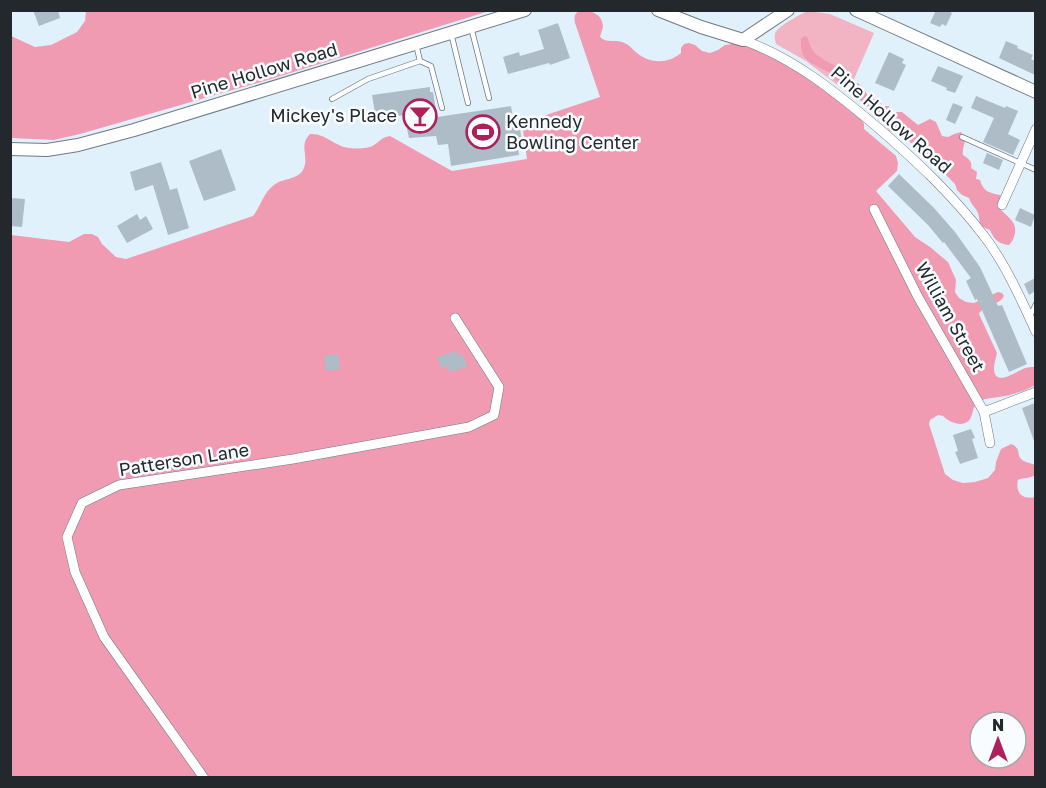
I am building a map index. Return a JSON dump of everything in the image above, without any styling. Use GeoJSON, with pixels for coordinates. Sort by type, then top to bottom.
{"type":"FeatureCollection","features":[{"type":"Feature","properties":{"kind":"street","name":"Pine Hollow Road"},"geometry":{"type":"LineString","coordinates":[[10,149],[47,150],[78,145],[134,130],[525,10]]}},
{"type":"Feature","properties":{"kind":"street","name":"Pine Hollow Road"},"geometry":{"type":"LineString","coordinates":[[658,10],[700,27],[743,40],[775,53],[801,68],[911,157],[949,195],[984,237],[1003,267],[1035,332]]}},
{"type":"Feature","properties":{"kind":"street"},"geometry":{"type":"LineString","coordinates":[[743,40],[788,10]]}},
{"type":"Feature","properties":{"kind":"street"},"geometry":{"type":"LineString","coordinates":[[856,10],[1035,92]]}},
{"type":"Feature","properties":{"kind":"street"},"geometry":{"type":"LineString","coordinates":[[1002,205],[1035,129]]}},
{"type":"Feature","properties":{"kind":"street","name":"William Street"},"geometry":{"type":"LineString","coordinates":[[874,209],[918,297],[984,412],[990,443]]}},
{"type":"Feature","properties":{"kind":"street","name":"Patterson Lane"},"geometry":{"type":"LineString","coordinates":[[204,777],[104,637],[75,572],[67,537],[82,503],[119,485],[293,459],[469,427],[494,415],[499,387],[455,318]]}},
{"type":"Feature","properties":{"kind":"street"},"geometry":{"type":"LineString","coordinates":[[984,412],[1035,393]]}},
{"type":"Feature","properties":{"kind":"lane"},"geometry":{"type":"LineString","coordinates":[[471,27],[489,98]]}},
{"type":"Feature","properties":{"kind":"lane"},"geometry":{"type":"LineString","coordinates":[[451,33],[468,102]]}},
{"type":"Feature","properties":{"kind":"lane"},"geometry":{"type":"LineString","coordinates":[[416,44],[420,61]]}},
{"type":"Feature","properties":{"kind":"lane"},"geometry":{"type":"LineString","coordinates":[[332,99],[368,79],[420,61],[431,66],[442,108]]}},
{"type":"Feature","properties":{"kind":"lane"},"geometry":{"type":"LineString","coordinates":[[962,137],[1035,170]]}},
{"type":"Feature","properties":{"kind":"lane"},"geometry":{"type":"LineString","coordinates":[[1029,318],[1035,304]]}},
{"type":"Feature","properties":{"kind":"shaded area"},"geometry":{"type":"Polygon","coordinates":[[[86,10],[489,11],[271,79],[80,134],[54,140],[11,138],[11,36],[35,47],[51,45],[77,32],[85,21],[86,10]]]}},
{"type":"Feature","properties":{"kind":"shaded area"},"geometry":{"type":"Polygon","coordinates":[[[579,11],[595,13],[602,22],[600,37],[629,45],[642,57],[653,61],[665,61],[676,57],[681,53],[684,44],[695,45],[702,51],[710,53],[725,45],[745,42],[801,69],[862,119],[864,129],[896,156],[897,171],[876,191],[915,237],[948,262],[956,280],[955,292],[959,298],[974,303],[998,292],[1004,296],[999,302],[984,308],[979,314],[997,353],[995,374],[1001,378],[1025,368],[1035,367],[1036,385],[1013,394],[980,401],[975,406],[970,419],[965,423],[956,423],[938,415],[930,420],[929,424],[945,474],[953,480],[963,483],[988,478],[995,470],[1001,449],[1011,444],[1018,449],[1021,459],[1035,465],[1035,475],[1018,480],[1017,485],[1019,492],[1024,496],[1035,497],[1035,777],[11,777],[11,235],[69,242],[84,234],[92,234],[98,237],[116,257],[126,259],[253,216],[270,188],[297,176],[303,170],[304,147],[310,134],[316,134],[345,147],[356,149],[372,146],[390,136],[452,171],[527,159],[522,123],[600,97],[575,23],[575,16],[579,11]]]}},
{"type":"Feature","properties":{"kind":"shaded area"},"geometry":{"type":"Polygon","coordinates":[[[808,11],[830,14],[874,33],[848,93],[806,61],[776,44],[775,34],[780,27],[808,11]]]}},
{"type":"Feature","properties":{"kind":"shaded area"},"geometry":{"type":"Polygon","coordinates":[[[804,36],[807,37],[816,54],[847,71],[851,81],[859,84],[868,96],[879,101],[883,106],[889,106],[894,112],[902,112],[918,125],[930,119],[936,122],[942,136],[948,137],[961,132],[965,138],[963,155],[971,162],[971,168],[977,172],[976,179],[980,180],[987,191],[1000,195],[1002,199],[1000,209],[1014,224],[1015,233],[1009,245],[1002,244],[990,230],[981,224],[977,211],[969,198],[957,190],[955,184],[943,172],[940,164],[925,156],[904,136],[891,132],[880,117],[830,73],[809,62],[803,55],[801,47],[801,39],[804,36]]]}},
{"type":"Feature","properties":{"kind":"building"},"geometry":{"type":"Polygon","coordinates":[[[33,10],[58,10],[60,18],[39,26],[33,10]]]}},
{"type":"Feature","properties":{"kind":"building"},"geometry":{"type":"Polygon","coordinates":[[[936,10],[946,10],[952,13],[946,26],[942,24],[940,27],[930,23],[936,10]]]}},
{"type":"Feature","properties":{"kind":"building"},"geometry":{"type":"Polygon","coordinates":[[[558,23],[570,58],[508,74],[503,57],[519,52],[520,56],[544,49],[538,30],[558,23]]]}},
{"type":"Feature","properties":{"kind":"building"},"geometry":{"type":"Polygon","coordinates":[[[1006,41],[1033,55],[1031,59],[1035,61],[1035,75],[999,58],[1006,41]]]}},
{"type":"Feature","properties":{"kind":"building"},"geometry":{"type":"Polygon","coordinates":[[[889,52],[904,59],[902,63],[906,65],[894,91],[875,83],[889,52]]]}},
{"type":"Feature","properties":{"kind":"building"},"geometry":{"type":"Polygon","coordinates":[[[938,66],[963,76],[955,93],[931,81],[938,66]]]}},
{"type":"Feature","properties":{"kind":"building"},"geometry":{"type":"Polygon","coordinates":[[[430,87],[437,117],[511,106],[514,124],[519,123],[522,141],[517,142],[519,155],[451,166],[448,144],[438,145],[436,136],[409,138],[404,115],[376,119],[372,95],[430,87]]]}},
{"type":"Feature","properties":{"kind":"building"},"geometry":{"type":"Polygon","coordinates":[[[976,96],[1018,111],[1008,134],[1020,140],[1013,155],[983,142],[994,118],[971,108],[976,96]]]}},
{"type":"Feature","properties":{"kind":"building"},"geometry":{"type":"Polygon","coordinates":[[[953,103],[963,107],[955,124],[946,120],[953,103]]]}},
{"type":"Feature","properties":{"kind":"building"},"geometry":{"type":"Polygon","coordinates":[[[221,149],[236,190],[204,201],[189,161],[221,149]]]}},
{"type":"Feature","properties":{"kind":"building"},"geometry":{"type":"Polygon","coordinates":[[[987,153],[1003,160],[999,170],[983,163],[987,153]]]}},
{"type":"Feature","properties":{"kind":"building"},"geometry":{"type":"Polygon","coordinates":[[[161,162],[170,190],[177,188],[189,228],[168,235],[153,185],[135,191],[130,172],[161,162]]]}},
{"type":"Feature","properties":{"kind":"building"},"geometry":{"type":"Polygon","coordinates":[[[899,174],[955,232],[980,267],[998,306],[1002,305],[1027,364],[1009,372],[977,299],[975,300],[966,281],[971,278],[944,242],[888,186],[899,174]]]}},
{"type":"Feature","properties":{"kind":"building"},"geometry":{"type":"Polygon","coordinates":[[[10,198],[25,199],[22,227],[10,226],[10,198]]]}},
{"type":"Feature","properties":{"kind":"building"},"geometry":{"type":"Polygon","coordinates":[[[1020,208],[1035,215],[1031,227],[1015,220],[1020,208]]]}},
{"type":"Feature","properties":{"kind":"building"},"geometry":{"type":"Polygon","coordinates":[[[137,214],[140,220],[146,216],[153,229],[127,243],[117,226],[137,214]]]}},
{"type":"Feature","properties":{"kind":"building"},"geometry":{"type":"Polygon","coordinates":[[[1035,278],[1035,291],[1029,295],[1024,284],[1035,278]]]}},
{"type":"Feature","properties":{"kind":"building"},"geometry":{"type":"Polygon","coordinates":[[[456,351],[458,356],[463,354],[467,367],[449,372],[447,366],[441,368],[437,357],[456,351]]]}},
{"type":"Feature","properties":{"kind":"building"},"geometry":{"type":"Polygon","coordinates":[[[338,354],[340,369],[326,371],[324,356],[338,354]]]}},
{"type":"Feature","properties":{"kind":"building"},"geometry":{"type":"Polygon","coordinates":[[[1035,403],[1035,441],[1034,441],[1022,408],[1035,403]]]}},
{"type":"Feature","properties":{"kind":"building"},"geometry":{"type":"Polygon","coordinates":[[[971,429],[978,458],[960,464],[955,452],[958,451],[953,435],[971,429]]]}},
{"type":"Feature","properties":{"kind":"place","name":"Mickey's Place"},"geometry":{"type":"Point","coordinates":[420,116]}},
{"type":"Feature","properties":{"kind":"place","name":"Kennedy Bowling Center"},"geometry":{"type":"Point","coordinates":[483,132]}}]}
